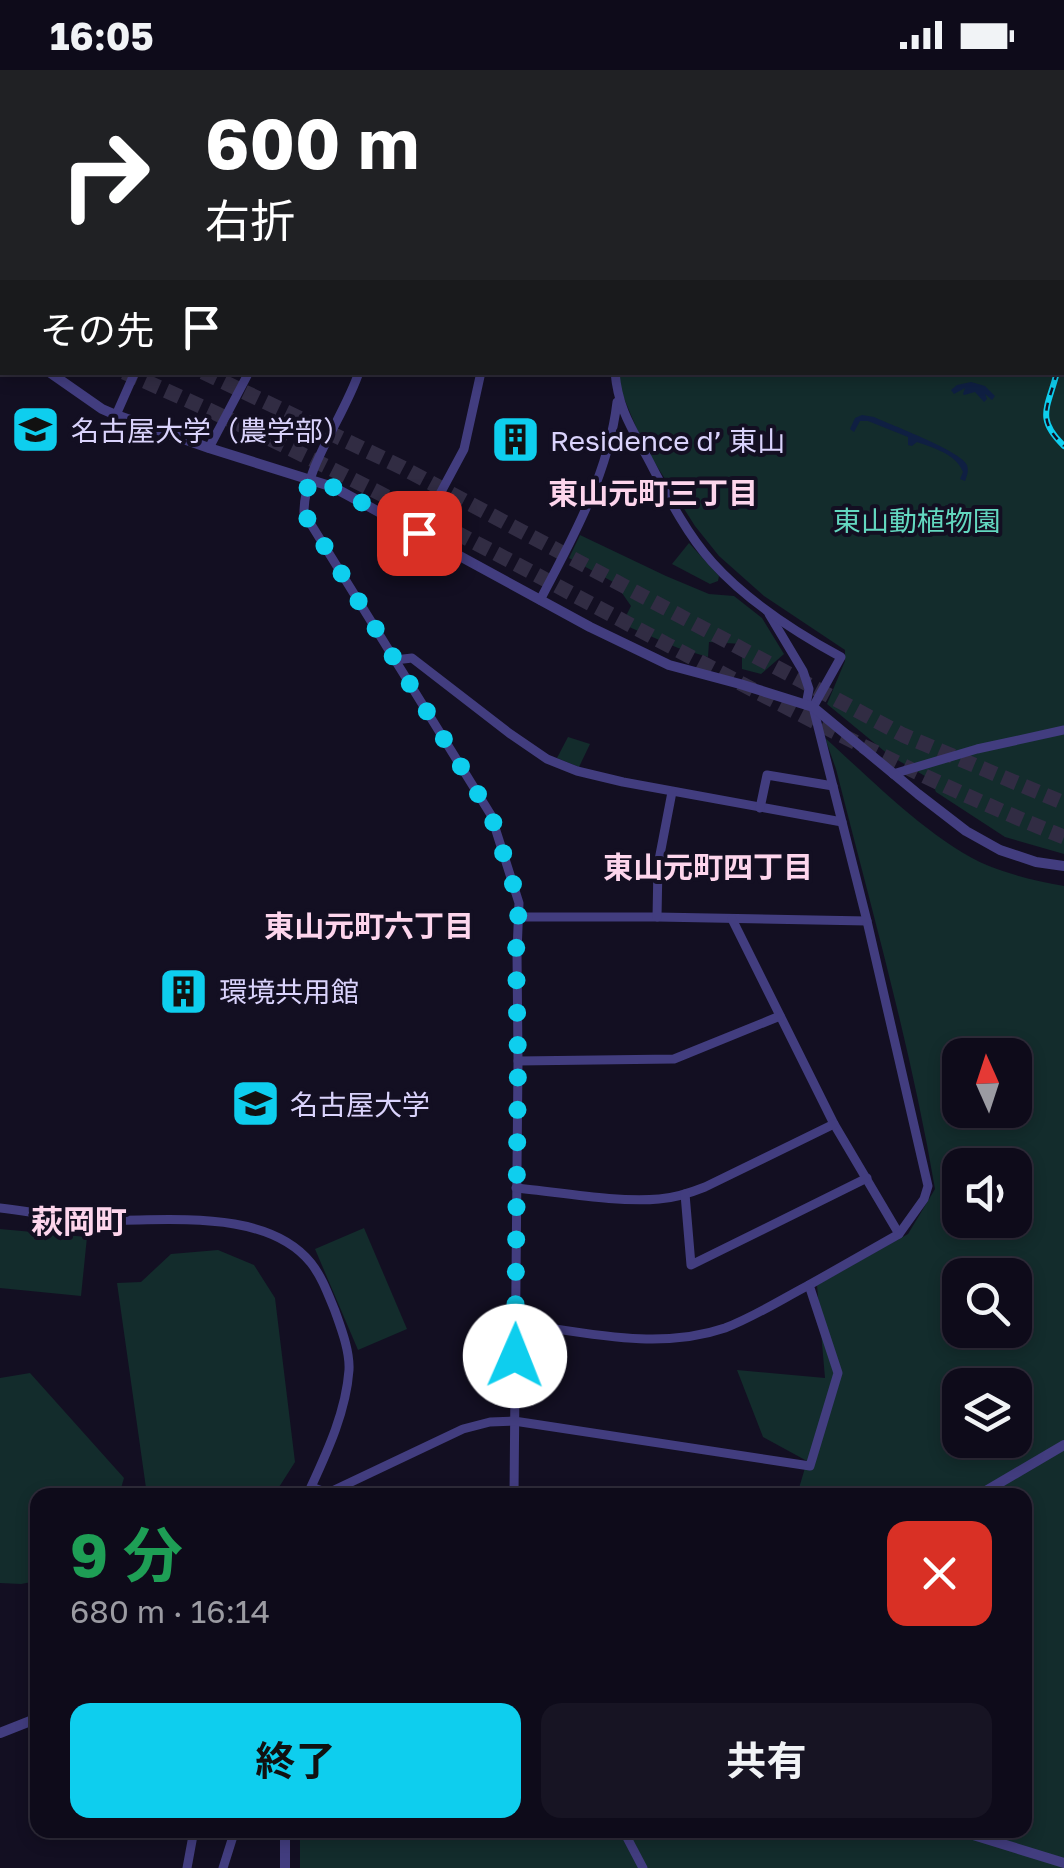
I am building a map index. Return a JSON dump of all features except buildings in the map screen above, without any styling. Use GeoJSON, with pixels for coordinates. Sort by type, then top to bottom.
{"type":"FeatureCollection","features":[{"type":"Feature","properties":{"kind":"street"},"geometry":{"type":"LineString","coordinates":[[53,375],[116,415],[333,487],[590,627],[669,665],[810,706],[966,830],[1000,850],[1064,866]]}},
{"type":"Feature","properties":{"kind":"street"},"geometry":{"type":"LineString","coordinates":[[68,375],[68,386]]}},
{"type":"Feature","properties":{"kind":"street"},"geometry":{"type":"LineString","coordinates":[[116,415],[135,375]]}},
{"type":"Feature","properties":{"kind":"street"},"geometry":{"type":"LineString","coordinates":[[208,448],[247,375]]}},
{"type":"Feature","properties":{"kind":"street"},"geometry":{"type":"LineString","coordinates":[[358,375],[310,480],[304,513],[491,815],[519,903],[514,1488]]}},
{"type":"Feature","properties":{"kind":"street"},"geometry":{"type":"LineString","coordinates":[[419,533],[464,449],[480,375]]}},
{"type":"Feature","properties":{"kind":"street"},"geometry":{"type":"LineString","coordinates":[[540,600],[570,544],[614,426],[615,375]]}},
{"type":"Feature","properties":{"kind":"street"},"geometry":{"type":"LineString","coordinates":[[617,399],[693,538],[713,563],[764,608],[841,657],[810,706]]}},
{"type":"Feature","properties":{"kind":"street"},"geometry":{"type":"LineString","coordinates":[[516,1323],[654,1340],[689,1337],[727,1327],[899,1234],[924,1199],[928,1186],[842,822],[810,706],[810,689],[803,670],[764,608]]}},
{"type":"Feature","properties":{"kind":"street"},"geometry":{"type":"LineString","coordinates":[[394,660],[412,658],[509,733],[547,759],[577,771],[842,822]]}},
{"type":"Feature","properties":{"kind":"street"},"geometry":{"type":"LineString","coordinates":[[893,774],[977,749],[1064,730]]}},
{"type":"Feature","properties":{"kind":"street"},"geometry":{"type":"LineString","coordinates":[[760,808],[767,775],[833,786]]}},
{"type":"Feature","properties":{"kind":"street"},"geometry":{"type":"LineString","coordinates":[[657,916],[658,865],[672,792]]}},
{"type":"Feature","properties":{"kind":"street"},"geometry":{"type":"LineString","coordinates":[[518,918],[657,916],[866,921]]}},
{"type":"Feature","properties":{"kind":"street"},"geometry":{"type":"LineString","coordinates":[[732,919],[834,1124],[899,1234]]}},
{"type":"Feature","properties":{"kind":"street"},"geometry":{"type":"LineString","coordinates":[[518,1062],[674,1059],[780,1016]]}},
{"type":"Feature","properties":{"kind":"street"},"geometry":{"type":"LineString","coordinates":[[516,1188],[659,1200],[705,1187],[834,1124]]}},
{"type":"Feature","properties":{"kind":"street"},"geometry":{"type":"LineString","coordinates":[[686,1194],[691,1265],[867,1178]]}},
{"type":"Feature","properties":{"kind":"street"},"geometry":{"type":"LineString","coordinates":[[0,1208],[96,1220],[214,1221],[252,1226],[290,1244],[310,1260],[341,1327],[349,1367],[331,1444],[309,1488]]}},
{"type":"Feature","properties":{"kind":"street"},"geometry":{"type":"LineString","coordinates":[[339,1488],[463,1429],[490,1422],[514,1421],[810,1466],[838,1373],[809,1285]]}},
{"type":"Feature","properties":{"kind":"street"},"geometry":{"type":"LineString","coordinates":[[990,1488],[1064,1445]]}},
{"type":"Feature","properties":{"kind":"street"},"geometry":{"type":"LineString","coordinates":[[0,1734],[30,1721]]}},
{"type":"Feature","properties":{"kind":"street"},"geometry":{"type":"LineString","coordinates":[[187,1868],[193,1838]]}},
{"type":"Feature","properties":{"kind":"street"},"geometry":{"type":"LineString","coordinates":[[223,1868],[232,1838]]}},
{"type":"Feature","properties":{"kind":"street"},"geometry":{"type":"LineString","coordinates":[[285,1838],[285,1868]]}},
{"type":"Feature","properties":{"kind":"street"},"geometry":{"type":"LineString","coordinates":[[627,1838],[643,1868]]}},
{"type":"Feature","properties":{"kind":"street"},"geometry":{"type":"LineString","coordinates":[[982,1838],[1064,1864]]}},
{"type":"Feature","properties":{"kind":"green space","name":"東山動植物園"},"geometry":{"type":"Polygon","coordinates":[[[618,375],[1064,375],[1064,854],[1005,837],[936,792],[930,779],[889,755],[827,704],[845,661],[845,650],[764,596],[719,556],[644,446],[618,384],[618,375]]]}},
{"type":"Feature","properties":{"kind":"green space"},"geometry":{"type":"Polygon","coordinates":[[[580,535],[709,594],[734,596],[762,618],[784,654],[761,674],[742,669],[742,644],[709,642],[708,657],[622,624],[631,606],[615,583],[569,558],[580,535]]]}},
{"type":"Feature","properties":{"kind":"green space"},"geometry":{"type":"Polygon","coordinates":[[[689,543],[719,576],[718,581],[710,584],[672,564],[689,543]]]}},
{"type":"Feature","properties":{"kind":"green space"},"geometry":{"type":"Polygon","coordinates":[[[568,737],[590,744],[579,767],[557,758],[568,737]]]}},
{"type":"Feature","properties":{"kind":"green space"},"geometry":{"type":"Polygon","coordinates":[[[825,738],[903,809],[968,856],[1008,873],[1064,886],[1064,1868],[300,1868],[300,1838],[1032,1838],[1032,1488],[799,1488],[807,1461],[763,1437],[737,1370],[825,1378],[817,1285],[908,1234],[935,1189],[902,1030],[825,738]]]}},
{"type":"Feature","properties":{"kind":"green space"},"geometry":{"type":"Polygon","coordinates":[[[364,1228],[407,1329],[358,1350],[315,1249],[364,1228]]]}},
{"type":"Feature","properties":{"kind":"green space"},"geometry":{"type":"Polygon","coordinates":[[[0,1229],[87,1237],[81,1296],[0,1288],[0,1229]]]}},
{"type":"Feature","properties":{"kind":"green space"},"geometry":{"type":"Polygon","coordinates":[[[218,1250],[254,1265],[275,1298],[295,1462],[278,1488],[146,1488],[117,1283],[141,1282],[171,1254],[218,1250]]]}},
{"type":"Feature","properties":{"kind":"green space"},"geometry":{"type":"Polygon","coordinates":[[[30,1373],[124,1478],[121,1488],[30,1488],[30,1582],[21,1584],[0,1583],[0,1378],[30,1373]]]}},
{"type":"Feature","properties":{"kind":"water"},"geometry":{"type":"Polygon","coordinates":[[[971,382],[985,386],[995,396],[992,400],[985,394],[984,402],[975,392],[964,395],[965,388],[954,394],[951,390],[971,382]]]}},
{"type":"Feature","properties":{"kind":"water"},"geometry":{"type":"Polygon","coordinates":[[[862,415],[925,439],[962,459],[968,472],[965,481],[960,479],[960,466],[937,449],[917,442],[908,445],[908,437],[868,421],[860,421],[854,432],[850,429],[855,418],[862,415]]]}},
{"type":"Feature","properties":{"kind":"tunnel"},"geometry":{"type":"LineString","coordinates":[[131,375],[399,503],[863,746],[1064,837]]}},
{"type":"Feature","properties":{"kind":"tunnel"},"geometry":{"type":"LineString","coordinates":[[209,375],[403,468],[903,735],[1064,803]]}},
{"type":"Feature","properties":{"kind":"railway"},"geometry":{"type":"LineString","coordinates":[[1056,375],[1046,412],[1049,428],[1064,446]]}},
{"type":"Feature","properties":{"kind":"place","name":"名古屋大学（農学部）"},"geometry":{"type":"Point","coordinates":[36,430]}},
{"type":"Feature","properties":{"kind":"place","name":"Residence d’ 東山"},"geometry":{"type":"Point","coordinates":[515,440]}},
{"type":"Feature","properties":{"kind":"place","name":"環境共用館"},"geometry":{"type":"Point","coordinates":[184,991]}},
{"type":"Feature","properties":{"kind":"place","name":"名古屋大学"},"geometry":{"type":"Point","coordinates":[255,1104]}},
{"type":"Feature","properties":{"kind":"district","name":"東山元町三丁目"},"geometry":{"type":"Point","coordinates":[653,493]}},
{"type":"Feature","properties":{"kind":"district","name":"東山元町四丁目"},"geometry":{"type":"Point","coordinates":[708,867]}},
{"type":"Feature","properties":{"kind":"district","name":"東山元町六丁目"},"geometry":{"type":"Point","coordinates":[369,926]}},
{"type":"Feature","properties":{"kind":"district","name":"萩岡町"},"geometry":{"type":"Point","coordinates":[79,1221]}},
{"type":"Feature","properties":{"kind":"route"},"geometry":{"type":"LineString","coordinates":[[419,533],[333,487],[310,480],[304,513],[491,815],[519,903],[515,1356]]}}]}
